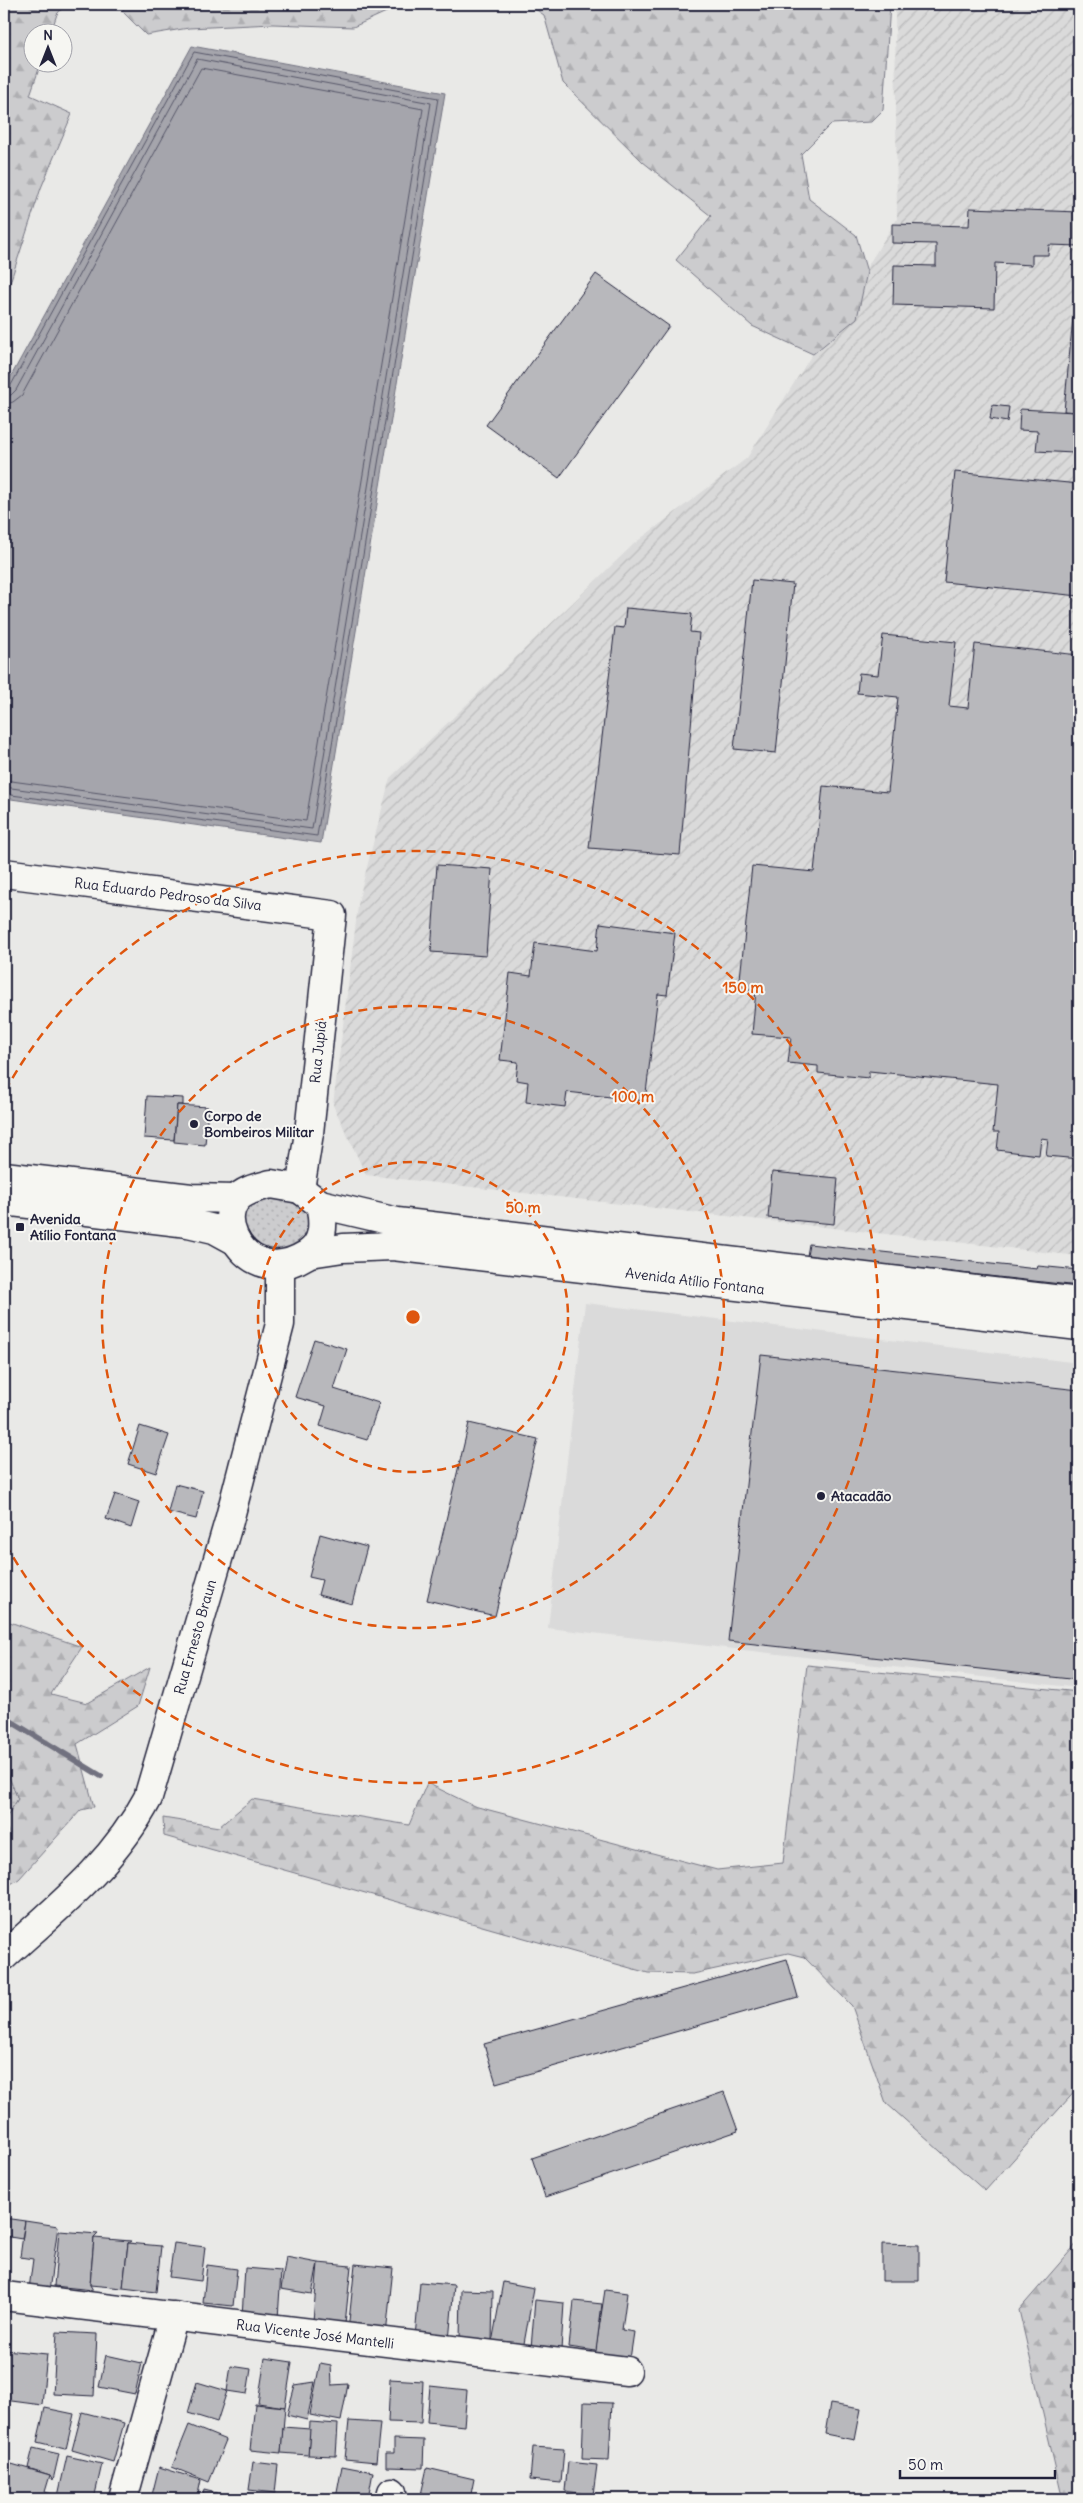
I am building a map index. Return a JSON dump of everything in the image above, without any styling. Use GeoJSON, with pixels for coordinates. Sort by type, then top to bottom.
{"type":"FeatureCollection","features":[{"type":"Feature","properties":{"kind":"main road","name":"Rua Eduardo Pedroso da Silva"},"geometry":{"type":"LineString","coordinates":[[4,872],[332,915]]}},
{"type":"Feature","properties":{"kind":"main road","name":"Rua Jupiá"},"geometry":{"type":"LineString","coordinates":[[310,1196],[309,1134],[332,915]]}},
{"type":"Feature","properties":{"kind":"main road"},"geometry":{"type":"LineString","coordinates":[[4,1176],[191,1198],[236,1199],[254,1188],[271,1184],[310,1196],[324,1221],[321,1238],[310,1253],[295,1262],[280,1265],[262,1262],[247,1254],[236,1241],[230,1226],[230,1213],[236,1199]]}},
{"type":"Feature","properties":{"kind":"main road","name":"Avenida Atílio Fontana"},"geometry":{"type":"LineString","coordinates":[[310,1196],[397,1222],[1079,1302]]}},
{"type":"Feature","properties":{"kind":"main road"},"geometry":{"type":"LineString","coordinates":[[4,1201],[188,1223],[214,1229],[236,1241]]}},
{"type":"Feature","properties":{"kind":"main road","name":"Avenida Atílio Fontana"},"geometry":{"type":"LineString","coordinates":[[310,1253],[343,1248],[393,1246],[1079,1326]]}},
{"type":"Feature","properties":{"kind":"main road","name":"Rua Ernesto Braun"},"geometry":{"type":"LineString","coordinates":[[4,1956],[80,1887],[112,1854],[128,1834],[148,1798],[229,1521],[280,1324],[280,1265]]}},
{"type":"Feature","properties":{"kind":"main road","name":"Rua Vicente José Mantelli"},"geometry":{"type":"LineString","coordinates":[[4,2296],[627,2371]]}},
{"type":"Feature","properties":{"kind":"main road"},"geometry":{"type":"LineString","coordinates":[[123,2499],[174,2316]]}},
{"type":"Feature","properties":{"kind":"shaded area"},"geometry":{"type":"Polygon","coordinates":[[[895,4],[1079,4],[1079,1256],[366,1175],[333,1105],[359,898],[390,778],[635,543],[747,458],[897,219],[895,4]]]}},
{"type":"Feature","properties":{"kind":"shaded area","name":"Atacadão"},"geometry":{"type":"Polygon","coordinates":[[[585,1303],[1079,1363],[1079,1688],[548,1628],[585,1303]]]}},
{"type":"Feature","properties":{"kind":"green space"},"geometry":{"type":"Polygon","coordinates":[[[4,4],[66,4],[57,14],[54,22],[22,22],[22,72],[38,72],[30,95],[72,114],[41,188],[4,301],[4,4]]]}},
{"type":"Feature","properties":{"kind":"green space"},"geometry":{"type":"Polygon","coordinates":[[[128,4],[404,4],[353,27],[273,24],[189,28],[146,35],[122,11],[128,4]]]}},
{"type":"Feature","properties":{"kind":"green space"},"geometry":{"type":"Polygon","coordinates":[[[528,4],[729,4],[751,9],[768,4],[890,4],[883,110],[871,122],[831,124],[801,154],[809,199],[856,235],[867,272],[857,318],[813,354],[752,326],[676,260],[711,216],[643,162],[563,83],[544,15],[528,4]]]}},
{"type":"Feature","properties":{"kind":"green space"},"geometry":{"type":"Polygon","coordinates":[[[268,1198],[281,1198],[306,1209],[307,1227],[304,1234],[293,1245],[276,1249],[264,1247],[255,1244],[246,1236],[242,1214],[250,1203],[268,1198]]]}},
{"type":"Feature","properties":{"kind":"green space"},"geometry":{"type":"Polygon","coordinates":[[[4,1620],[82,1647],[51,1694],[87,1703],[150,1667],[138,1706],[77,1744],[94,1807],[81,1810],[19,1879],[4,1888],[4,1821],[18,1799],[4,1765],[4,1620]]]}},
{"type":"Feature","properties":{"kind":"green space"},"geometry":{"type":"Polygon","coordinates":[[[807,1665],[1079,1692],[1079,2087],[985,2191],[886,2103],[852,2006],[804,1957],[788,1953],[693,1974],[648,1973],[164,1836],[163,1818],[219,1827],[252,1799],[409,1825],[427,1783],[474,1806],[717,1870],[783,1863],[807,1665]]]}},
{"type":"Feature","properties":{"kind":"green space"},"geometry":{"type":"Polygon","coordinates":[[[4,1765],[18,1799],[4,1821],[4,1765]]]}},
{"type":"Feature","properties":{"kind":"green space"},"geometry":{"type":"Polygon","coordinates":[[[1079,2241],[1079,2499],[1077,2499],[1061,2492],[1019,2310],[1079,2241]]]}},
{"type":"Feature","properties":{"kind":"water"},"geometry":{"type":"Polygon","coordinates":[[[192,46],[445,93],[321,843],[4,798],[4,389],[192,46]]]}},
{"type":"Feature","properties":{"kind":"building"},"geometry":{"type":"Polygon","coordinates":[[[970,208],[1079,212],[1079,246],[1049,245],[1048,255],[1032,255],[1032,265],[995,263],[994,308],[893,305],[894,265],[936,266],[936,244],[892,243],[892,224],[969,226],[970,208]]]}},
{"type":"Feature","properties":{"kind":"building"},"geometry":{"type":"Polygon","coordinates":[[[596,274],[669,326],[559,478],[486,425],[596,274]]]}},
{"type":"Feature","properties":{"kind":"building"},"geometry":{"type":"Polygon","coordinates":[[[1073,317],[1079,318],[1079,412],[1064,411],[1073,317]]]}},
{"type":"Feature","properties":{"kind":"building"},"geometry":{"type":"Polygon","coordinates":[[[992,405],[1009,407],[1007,422],[990,419],[992,405]]]}},
{"type":"Feature","properties":{"kind":"building"},"geometry":{"type":"Polygon","coordinates":[[[1020,409],[1075,412],[1073,453],[1036,451],[1038,431],[1019,430],[1020,409]]]}},
{"type":"Feature","properties":{"kind":"building"},"geometry":{"type":"Polygon","coordinates":[[[955,472],[1079,484],[1079,596],[944,582],[955,472]]]}},
{"type":"Feature","properties":{"kind":"building"},"geometry":{"type":"Polygon","coordinates":[[[752,580],[793,584],[776,753],[734,749],[752,580]]]}},
{"type":"Feature","properties":{"kind":"building"},"geometry":{"type":"Polygon","coordinates":[[[626,608],[692,614],[690,632],[699,633],[680,855],[589,848],[615,627],[624,628],[626,608]]]}},
{"type":"Feature","properties":{"kind":"building"},"geometry":{"type":"Polygon","coordinates":[[[883,635],[956,642],[949,706],[968,708],[975,644],[1079,655],[1079,1159],[1046,1156],[1048,1139],[1041,1138],[1039,1155],[997,1150],[999,1132],[993,1132],[998,1084],[869,1071],[869,1078],[818,1073],[818,1066],[788,1063],[791,1037],[752,1034],[756,990],[739,988],[752,866],[814,872],[823,786],[888,792],[898,697],[857,693],[859,673],[878,675],[883,635]]]}},
{"type":"Feature","properties":{"kind":"building"},"geometry":{"type":"Polygon","coordinates":[[[437,865],[492,869],[486,956],[431,952],[437,865]]]}},
{"type":"Feature","properties":{"kind":"building"},"geometry":{"type":"Polygon","coordinates":[[[600,923],[675,933],[667,995],[658,994],[645,1101],[567,1092],[565,1107],[526,1102],[528,1082],[516,1080],[518,1062],[500,1060],[510,973],[531,976],[535,943],[597,951],[600,923]]]}},
{"type":"Feature","properties":{"kind":"building"},"geometry":{"type":"Polygon","coordinates":[[[147,1096],[183,1098],[183,1105],[177,1105],[174,1140],[144,1138],[147,1096]]]}},
{"type":"Feature","properties":{"kind":"building"},"geometry":{"type":"Polygon","coordinates":[[[177,1105],[208,1107],[205,1145],[174,1142],[177,1105]]]}},
{"type":"Feature","properties":{"kind":"building"},"geometry":{"type":"Polygon","coordinates":[[[772,1172],[838,1178],[834,1224],[768,1218],[772,1172]]]}},
{"type":"Feature","properties":{"kind":"building"},"geometry":{"type":"Polygon","coordinates":[[[809,1244],[1037,1269],[1038,1266],[1079,1270],[1079,1286],[807,1256],[809,1244]]]}},
{"type":"Feature","properties":{"kind":"building"},"geometry":{"type":"Polygon","coordinates":[[[314,1339],[347,1349],[334,1389],[379,1403],[367,1440],[320,1426],[326,1406],[295,1397],[314,1339]]]}},
{"type":"Feature","properties":{"kind":"building"},"geometry":{"type":"Polygon","coordinates":[[[761,1355],[1079,1390],[1079,1680],[728,1641],[761,1355]]]}},
{"type":"Feature","properties":{"kind":"building"},"geometry":{"type":"Polygon","coordinates":[[[469,1423],[538,1439],[495,1616],[427,1600],[469,1423]]]}},
{"type":"Feature","properties":{"kind":"building"},"geometry":{"type":"Polygon","coordinates":[[[140,1426],[169,1435],[156,1473],[128,1464],[140,1426]]]}},
{"type":"Feature","properties":{"kind":"building"},"geometry":{"type":"Polygon","coordinates":[[[175,1484],[203,1491],[196,1519],[168,1512],[175,1484]]]}},
{"type":"Feature","properties":{"kind":"building"},"geometry":{"type":"Polygon","coordinates":[[[115,1494],[139,1502],[131,1528],[106,1519],[115,1494]]]}},
{"type":"Feature","properties":{"kind":"building"},"geometry":{"type":"Polygon","coordinates":[[[320,1534],[367,1547],[352,1604],[318,1595],[322,1580],[309,1577],[320,1534]]]}},
{"type":"Feature","properties":{"kind":"building"},"geometry":{"type":"Polygon","coordinates":[[[787,1959],[798,1997],[496,2083],[484,2044],[787,1959]]]}},
{"type":"Feature","properties":{"kind":"building"},"geometry":{"type":"Polygon","coordinates":[[[724,2092],[738,2131],[545,2197],[532,2158],[724,2092]]]}},
{"type":"Feature","properties":{"kind":"building"},"geometry":{"type":"Polygon","coordinates":[[[4,2218],[25,2221],[22,2239],[4,2236],[4,2218]]]}},
{"type":"Feature","properties":{"kind":"building"},"geometry":{"type":"Polygon","coordinates":[[[25,2221],[58,2226],[49,2291],[29,2289],[33,2259],[20,2257],[25,2221]]]}},
{"type":"Feature","properties":{"kind":"building"},"geometry":{"type":"Polygon","coordinates":[[[59,2231],[98,2234],[94,2238],[90,2285],[93,2290],[54,2286],[59,2231]]]}},
{"type":"Feature","properties":{"kind":"building"},"geometry":{"type":"Polygon","coordinates":[[[94,2238],[131,2241],[128,2243],[123,2288],[90,2285],[94,2238]]]}},
{"type":"Feature","properties":{"kind":"building"},"geometry":{"type":"Polygon","coordinates":[[[128,2243],[161,2246],[156,2292],[123,2288],[128,2243]]]}},
{"type":"Feature","properties":{"kind":"building"},"geometry":{"type":"Polygon","coordinates":[[[174,2243],[205,2247],[201,2281],[169,2277],[174,2243]]]}},
{"type":"Feature","properties":{"kind":"building"},"geometry":{"type":"Polygon","coordinates":[[[882,2244],[919,2245],[919,2281],[882,2281],[882,2244]]]}},
{"type":"Feature","properties":{"kind":"building"},"geometry":{"type":"Polygon","coordinates":[[[286,2257],[318,2263],[312,2294],[281,2289],[286,2257]]]}},
{"type":"Feature","properties":{"kind":"building"},"geometry":{"type":"Polygon","coordinates":[[[318,2263],[351,2266],[345,2324],[313,2321],[318,2263]]]}},
{"type":"Feature","properties":{"kind":"building"},"geometry":{"type":"Polygon","coordinates":[[[355,2264],[393,2268],[386,2335],[348,2331],[355,2264]]]}},
{"type":"Feature","properties":{"kind":"building"},"geometry":{"type":"Polygon","coordinates":[[[207,2265],[237,2269],[233,2306],[203,2303],[207,2265]]]}},
{"type":"Feature","properties":{"kind":"building"},"geometry":{"type":"Polygon","coordinates":[[[245,2268],[281,2271],[278,2319],[242,2316],[245,2268]]]}},
{"type":"Feature","properties":{"kind":"building"},"geometry":{"type":"Polygon","coordinates":[[[420,2282],[454,2285],[449,2341],[415,2337],[420,2282]]]}},
{"type":"Feature","properties":{"kind":"building"},"geometry":{"type":"Polygon","coordinates":[[[503,2282],[534,2288],[523,2349],[492,2343],[503,2282]]]}},
{"type":"Feature","properties":{"kind":"building"},"geometry":{"type":"Polygon","coordinates":[[[461,2290],[493,2291],[492,2341],[460,2340],[461,2290]]]}},
{"type":"Feature","properties":{"kind":"building"},"geometry":{"type":"Polygon","coordinates":[[[605,2290],[627,2293],[622,2330],[634,2332],[630,2359],[595,2354],[605,2290]]]}},
{"type":"Feature","properties":{"kind":"building"},"geometry":{"type":"Polygon","coordinates":[[[535,2300],[564,2303],[561,2350],[531,2348],[535,2300]]]}},
{"type":"Feature","properties":{"kind":"building"},"geometry":{"type":"Polygon","coordinates":[[[574,2301],[602,2304],[596,2351],[569,2347],[574,2301]]]}},
{"type":"Feature","properties":{"kind":"building"},"geometry":{"type":"Polygon","coordinates":[[[57,2332],[97,2334],[94,2396],[53,2394],[57,2332]]]}},
{"type":"Feature","properties":{"kind":"building"},"geometry":{"type":"Polygon","coordinates":[[[5,2350],[47,2354],[42,2405],[4,2400],[5,2350]]]}},
{"type":"Feature","properties":{"kind":"building"},"geometry":{"type":"Polygon","coordinates":[[[106,2355],[142,2363],[135,2394],[99,2387],[106,2355]]]}},
{"type":"Feature","properties":{"kind":"building"},"geometry":{"type":"Polygon","coordinates":[[[265,2358],[292,2362],[285,2407],[258,2403],[265,2358]]]}},
{"type":"Feature","properties":{"kind":"building"},"geometry":{"type":"Polygon","coordinates":[[[320,2363],[331,2365],[332,2385],[348,2384],[341,2421],[310,2415],[320,2363]]]}},
{"type":"Feature","properties":{"kind":"building"},"geometry":{"type":"Polygon","coordinates":[[[231,2366],[251,2369],[247,2394],[227,2391],[231,2366]]]}},
{"type":"Feature","properties":{"kind":"building"},"geometry":{"type":"Polygon","coordinates":[[[390,2379],[423,2381],[421,2423],[388,2422],[390,2379]]]}},
{"type":"Feature","properties":{"kind":"building"},"geometry":{"type":"Polygon","coordinates":[[[197,2382],[227,2391],[217,2422],[188,2413],[197,2382]]]}},
{"type":"Feature","properties":{"kind":"building"},"geometry":{"type":"Polygon","coordinates":[[[315,2382],[307,2420],[287,2415],[295,2385],[315,2382]]]}},
{"type":"Feature","properties":{"kind":"building"},"geometry":{"type":"Polygon","coordinates":[[[430,2386],[467,2390],[464,2426],[427,2422],[430,2386]]]}},
{"type":"Feature","properties":{"kind":"building"},"geometry":{"type":"Polygon","coordinates":[[[584,2402],[612,2403],[609,2460],[582,2459],[584,2402]]]}},
{"type":"Feature","properties":{"kind":"building"},"geometry":{"type":"Polygon","coordinates":[[[255,2404],[285,2407],[281,2453],[250,2450],[255,2404]]]}},
{"type":"Feature","properties":{"kind":"building"},"geometry":{"type":"Polygon","coordinates":[[[830,2404],[861,2409],[855,2440],[825,2434],[830,2404]]]}},
{"type":"Feature","properties":{"kind":"building"},"geometry":{"type":"Polygon","coordinates":[[[45,2408],[74,2414],[66,2449],[37,2442],[45,2408]]]}},
{"type":"Feature","properties":{"kind":"building"},"geometry":{"type":"Polygon","coordinates":[[[82,2412],[124,2423],[113,2462],[72,2450],[82,2412]]]}},
{"type":"Feature","properties":{"kind":"building"},"geometry":{"type":"Polygon","coordinates":[[[349,2421],[380,2423],[376,2462],[345,2459],[349,2421]]]}},
{"type":"Feature","properties":{"kind":"building"},"geometry":{"type":"Polygon","coordinates":[[[310,2422],[338,2424],[336,2456],[308,2455],[310,2422]]]}},
{"type":"Feature","properties":{"kind":"building"},"geometry":{"type":"Polygon","coordinates":[[[189,2425],[226,2440],[209,2482],[172,2467],[189,2425]]]}},
{"type":"Feature","properties":{"kind":"building"},"geometry":{"type":"Polygon","coordinates":[[[283,2427],[310,2429],[308,2455],[281,2453],[283,2427]]]}},
{"type":"Feature","properties":{"kind":"building"},"geometry":{"type":"Polygon","coordinates":[[[394,2439],[424,2440],[423,2468],[386,2467],[386,2453],[394,2453],[394,2439]]]}},
{"type":"Feature","properties":{"kind":"building"},"geometry":{"type":"Polygon","coordinates":[[[533,2447],[564,2449],[561,2483],[530,2480],[533,2447]]]}},
{"type":"Feature","properties":{"kind":"building"},"geometry":{"type":"Polygon","coordinates":[[[33,2448],[59,2454],[53,2480],[50,2475],[28,2468],[33,2448]]]}},
{"type":"Feature","properties":{"kind":"building"},"geometry":{"type":"Polygon","coordinates":[[[67,2456],[102,2464],[94,2499],[75,2499],[58,2496],[67,2456]]]}},
{"type":"Feature","properties":{"kind":"building"},"geometry":{"type":"Polygon","coordinates":[[[253,2462],[278,2465],[275,2493],[249,2490],[253,2462]]]}},
{"type":"Feature","properties":{"kind":"building"},"geometry":{"type":"Polygon","coordinates":[[[568,2462],[597,2465],[593,2495],[565,2491],[568,2462]]]}},
{"type":"Feature","properties":{"kind":"building"},"geometry":{"type":"Polygon","coordinates":[[[8,2463],[50,2475],[45,2492],[58,2496],[57,2499],[4,2499],[4,2476],[8,2463]]]}},
{"type":"Feature","properties":{"kind":"building"},"geometry":{"type":"Polygon","coordinates":[[[342,2466],[373,2472],[368,2499],[336,2498],[342,2466]]]}},
{"type":"Feature","properties":{"kind":"building"},"geometry":{"type":"Polygon","coordinates":[[[159,2467],[201,2480],[197,2499],[151,2499],[159,2467]]]}},
{"type":"Feature","properties":{"kind":"building"},"geometry":{"type":"Polygon","coordinates":[[[427,2468],[474,2479],[470,2499],[420,2499],[427,2468]]]}},
{"type":"Feature","properties":{"kind":"building"},"geometry":{"type":"Polygon","coordinates":[[[204,2490],[229,2496],[228,2499],[202,2499],[204,2490]]]}},
{"type":"Feature","properties":{"kind":"building"},"geometry":{"type":"Polygon","coordinates":[[[246,2493],[273,2498],[273,2499],[245,2499],[246,2493]]]}},
{"type":"Feature","properties":{"kind":"building"},"geometry":{"type":"Polygon","coordinates":[[[323,2493],[338,2499],[320,2499],[323,2493]]]}},
{"type":"Feature","properties":{"kind":"waterway"},"geometry":{"type":"LineString","coordinates":[[4,1717],[101,1776]]}},
{"type":"Feature","properties":{"kind":"place","name":"Corpo de Bombeiros Militar"},"geometry":{"type":"Point","coordinates":[194,1124]}},
{"type":"Feature","properties":{"kind":"place","name":"Avenida Atílio Fontana"},"geometry":{"type":"Point","coordinates":[20,1227]}},
{"type":"Feature","properties":{"kind":"place","name":"Atacadão"},"geometry":{"type":"Point","coordinates":[821,1496]}}]}
